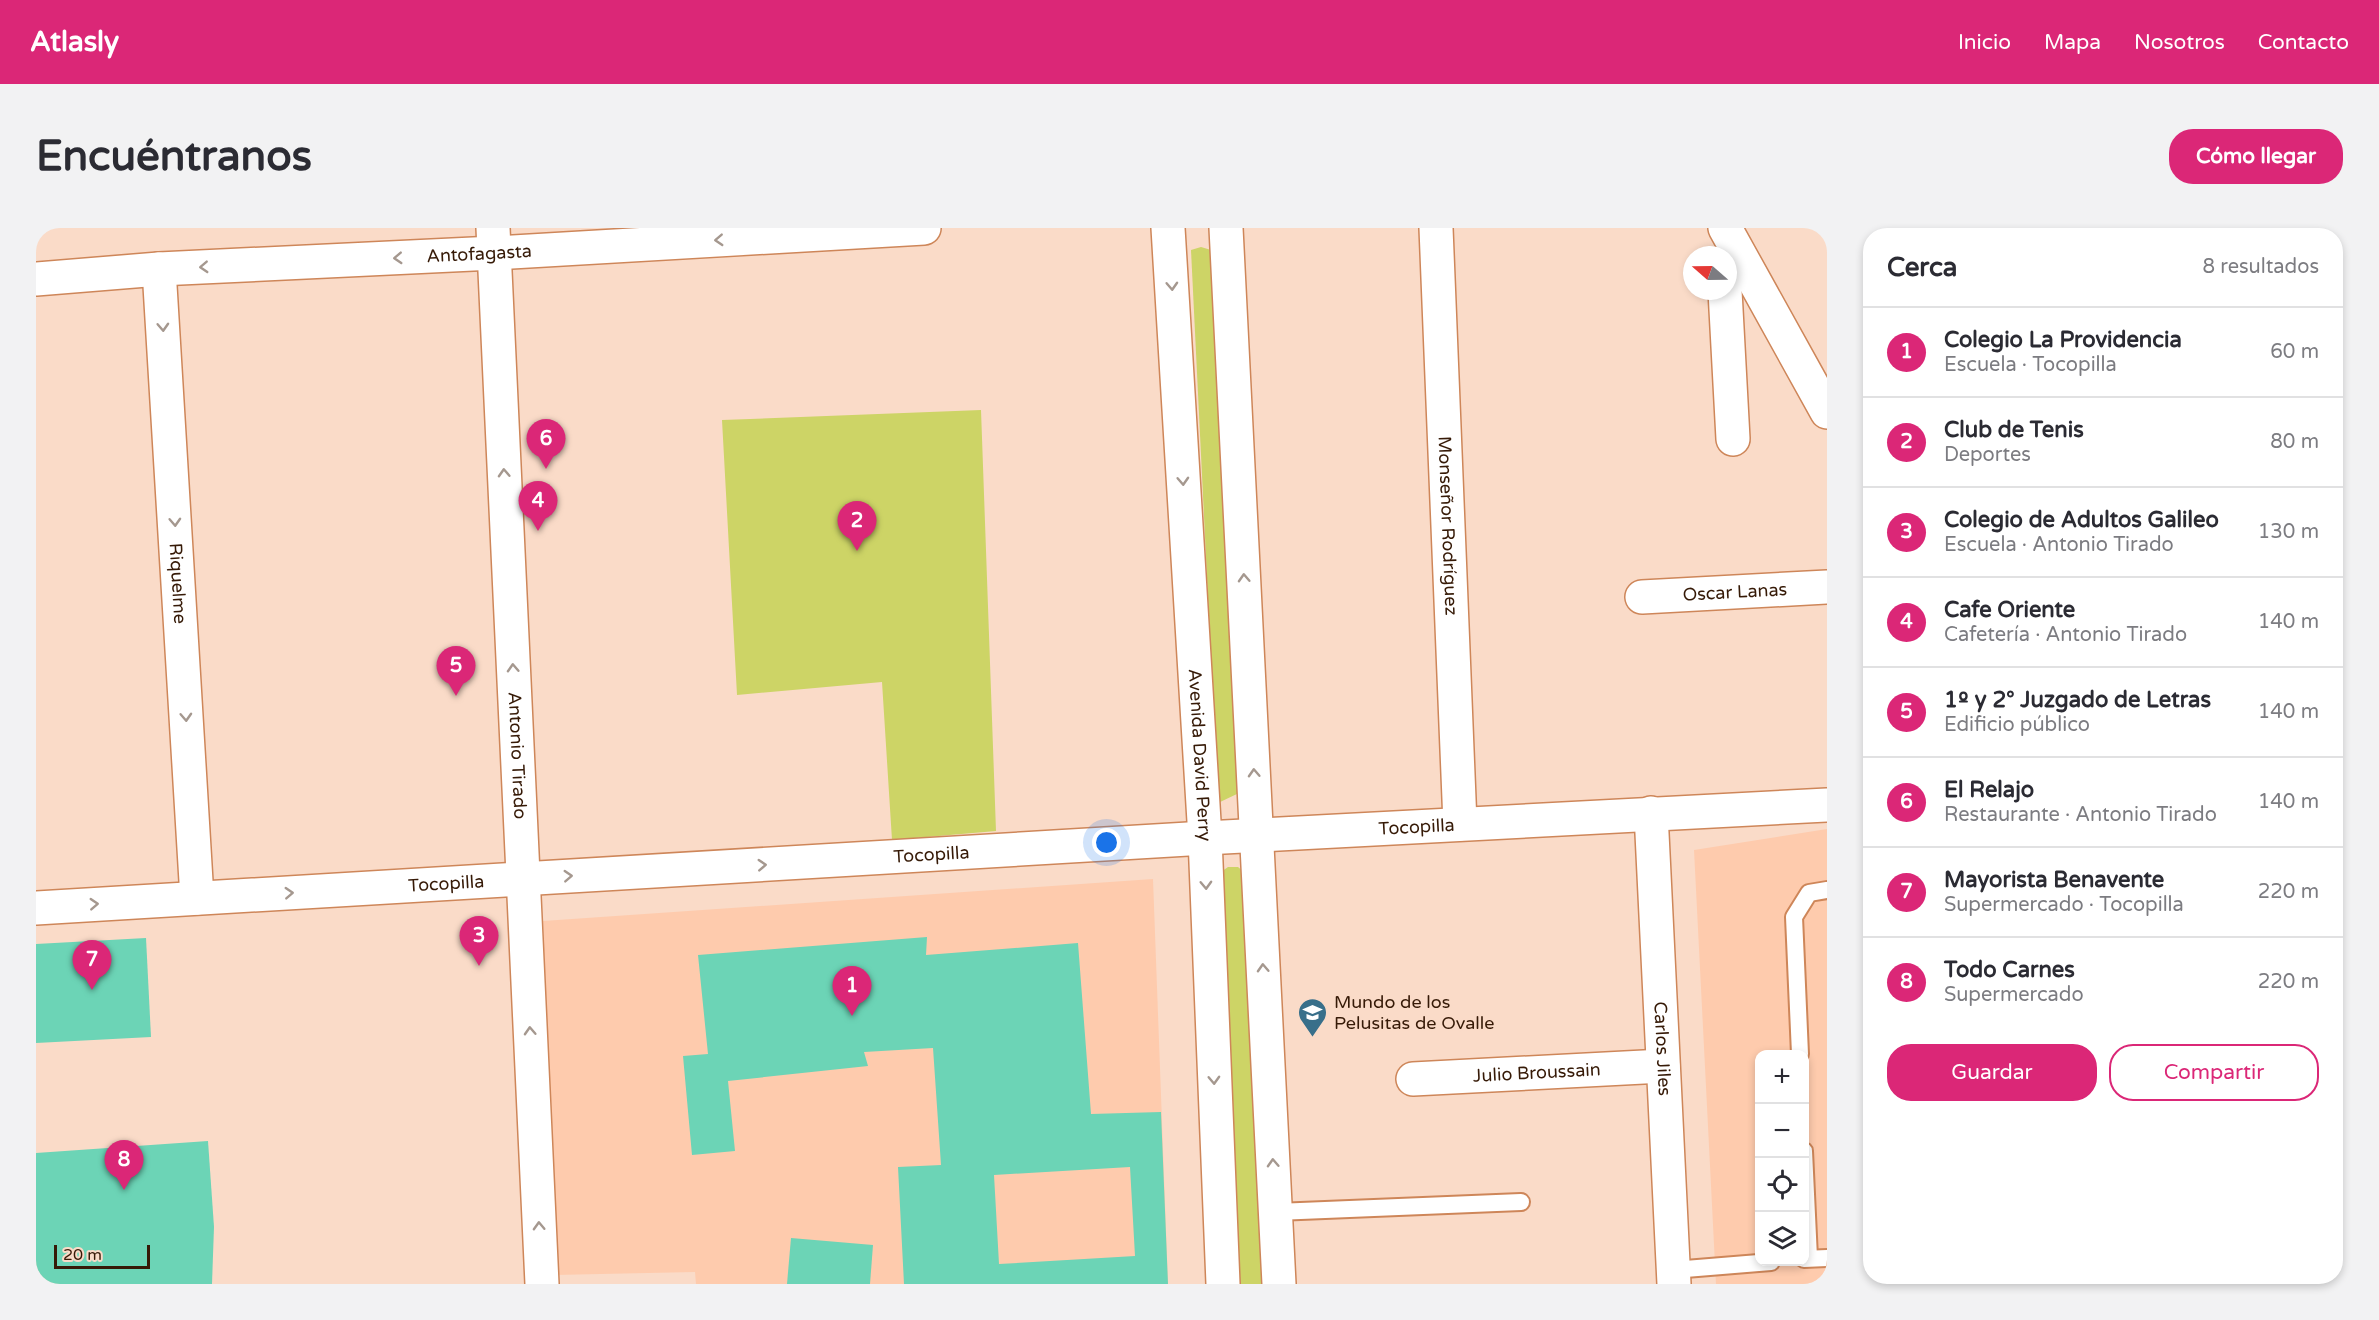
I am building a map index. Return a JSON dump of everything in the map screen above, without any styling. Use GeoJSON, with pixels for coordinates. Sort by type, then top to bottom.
{"type":"FeatureCollection","features":[{"type":"Feature","properties":{"kind":"street","name":"Antofagasta"},"geometry":{"type":"LineString","coordinates":[[36,279],[493,241],[924,228]]}},
{"type":"Feature","properties":{"kind":"street","name":"Avenida David Perry"},"geometry":{"type":"LineString","coordinates":[[1168,228],[1204,838],[1223,1284]]}},
{"type":"Feature","properties":{"kind":"street"},"geometry":{"type":"LineString","coordinates":[[1226,228],[1279,1284]]}},
{"type":"Feature","properties":{"kind":"street","name":"Monseñor Rodríguez"},"geometry":{"type":"LineString","coordinates":[[1436,228],[1460,824]]}},
{"type":"Feature","properties":{"kind":"street"},"geometry":{"type":"LineString","coordinates":[[1724,228],[1724,246]]}},
{"type":"Feature","properties":{"kind":"street"},"geometry":{"type":"LineString","coordinates":[[1724,228],[1827,412]]}},
{"type":"Feature","properties":{"kind":"street","name":"Antonio Tirado"},"geometry":{"type":"LineString","coordinates":[[493,241],[542,1284]]}},
{"type":"Feature","properties":{"kind":"street","name":"Riquelme"},"geometry":{"type":"LineString","coordinates":[[159,269],[197,898]]}},
{"type":"Feature","properties":{"kind":"street"},"geometry":{"type":"LineString","coordinates":[[1725,300],[1733,439]]}},
{"type":"Feature","properties":{"kind":"street","name":"Oscar Lanas"},"geometry":{"type":"LineString","coordinates":[[1642,597],[1827,587]]}},
{"type":"Feature","properties":{"kind":"street","name":"Tocopilla"},"geometry":{"type":"LineString","coordinates":[[36,908],[1204,838],[1827,805]]}},
{"type":"Feature","properties":{"kind":"street","name":"Carlos Jiles"},"geometry":{"type":"LineString","coordinates":[[1651,813],[1673,1277]]}},
{"type":"Feature","properties":{"kind":"street","name":"Julio Broussain"},"geometry":{"type":"LineString","coordinates":[[1413,1079],[1663,1066]]}},
{"type":"Feature","properties":{"kind":"lane"},"geometry":{"type":"LineString","coordinates":[[1800,1050],[1794,917],[1809,893],[1827,890]]}},
{"type":"Feature","properties":{"kind":"lane"},"geometry":{"type":"LineString","coordinates":[[1804,1158],[1806,1212]]}},
{"type":"Feature","properties":{"kind":"lane"},"geometry":{"type":"LineString","coordinates":[[1276,1212],[1521,1202]]}},
{"type":"Feature","properties":{"kind":"lane"},"geometry":{"type":"LineString","coordinates":[[1809,1258],[1827,1258]]}},
{"type":"Feature","properties":{"kind":"lane"},"geometry":{"type":"LineString","coordinates":[[1673,1277],[1755,1264]]}},
{"type":"Feature","properties":{"kind":"shaded area"},"geometry":{"type":"Polygon","coordinates":[[[1827,829],[1827,1284],[1716,1284],[1694,850],[1827,829]]]}},
{"type":"Feature","properties":{"kind":"shaded area"},"geometry":{"type":"Polygon","coordinates":[[[1153,879],[1168,1284],[696,1284],[695,1272],[554,1275],[543,921],[1153,879]]]}},
{"type":"Feature","properties":{"kind":"green space"},"geometry":{"type":"Polygon","coordinates":[[[1201,247],[1211,250],[1239,793],[1218,803],[1191,250],[1201,247]]]}},
{"type":"Feature","properties":{"kind":"green space"},"geometry":{"type":"Polygon","coordinates":[[[981,410],[996,831],[892,840],[882,682],[737,695],[722,420],[981,410]]]}},
{"type":"Feature","properties":{"kind":"green space"},"geometry":{"type":"Polygon","coordinates":[[[1228,867],[1238,867],[1245,873],[1263,1284],[1235,1284],[1221,872],[1228,867]]]}},
{"type":"Feature","properties":{"kind":"building"},"geometry":{"type":"Polygon","coordinates":[[[927,937],[926,955],[1078,943],[1091,1114],[1161,1112],[1168,1284],[904,1284],[898,1167],[941,1165],[933,1048],[864,1052],[868,1066],[728,1081],[735,1151],[692,1155],[683,1056],[708,1054],[698,955],[927,937]],[[1130,1167],[994,1175],[999,1264],[1135,1256],[1130,1167]]]}},
{"type":"Feature","properties":{"kind":"building"},"geometry":{"type":"Polygon","coordinates":[[[146,938],[151,1037],[36,1043],[36,944],[146,938]]]}},
{"type":"Feature","properties":{"kind":"building"},"geometry":{"type":"Polygon","coordinates":[[[208,1141],[214,1227],[212,1284],[36,1284],[36,1153],[208,1141]]]}},
{"type":"Feature","properties":{"kind":"building"},"geometry":{"type":"Polygon","coordinates":[[[791,1238],[873,1245],[870,1284],[787,1284],[791,1238]]]}},
{"type":"Feature","properties":{"kind":"place","name":"El Relajo"},"geometry":{"type":"Point","coordinates":[546,469]}},
{"type":"Feature","properties":{"kind":"place","name":"Cafe Oriente"},"geometry":{"type":"Point","coordinates":[538,531]}},
{"type":"Feature","properties":{"kind":"place","name":"Club de Tenis"},"geometry":{"type":"Point","coordinates":[857,551]}},
{"type":"Feature","properties":{"kind":"place","name":"1º y 2° Juzgado de Letras"},"geometry":{"type":"Point","coordinates":[456,696]}},
{"type":"Feature","properties":{"kind":"place","name":"Colegio de Adultos Galileo"},"geometry":{"type":"Point","coordinates":[479,966]}},
{"type":"Feature","properties":{"kind":"place","name":"Mayorista Benavente"},"geometry":{"type":"Point","coordinates":[92,990]}},
{"type":"Feature","properties":{"kind":"place","name":"Colegio La Providencia"},"geometry":{"type":"Point","coordinates":[852,1016]}},
{"type":"Feature","properties":{"kind":"place","name":"Mundo de los Pelusitas de Ovalle"},"geometry":{"type":"Point","coordinates":[1313,1038]}},
{"type":"Feature","properties":{"kind":"place","name":"Todo Carnes"},"geometry":{"type":"Point","coordinates":[124,1190]}}]}
